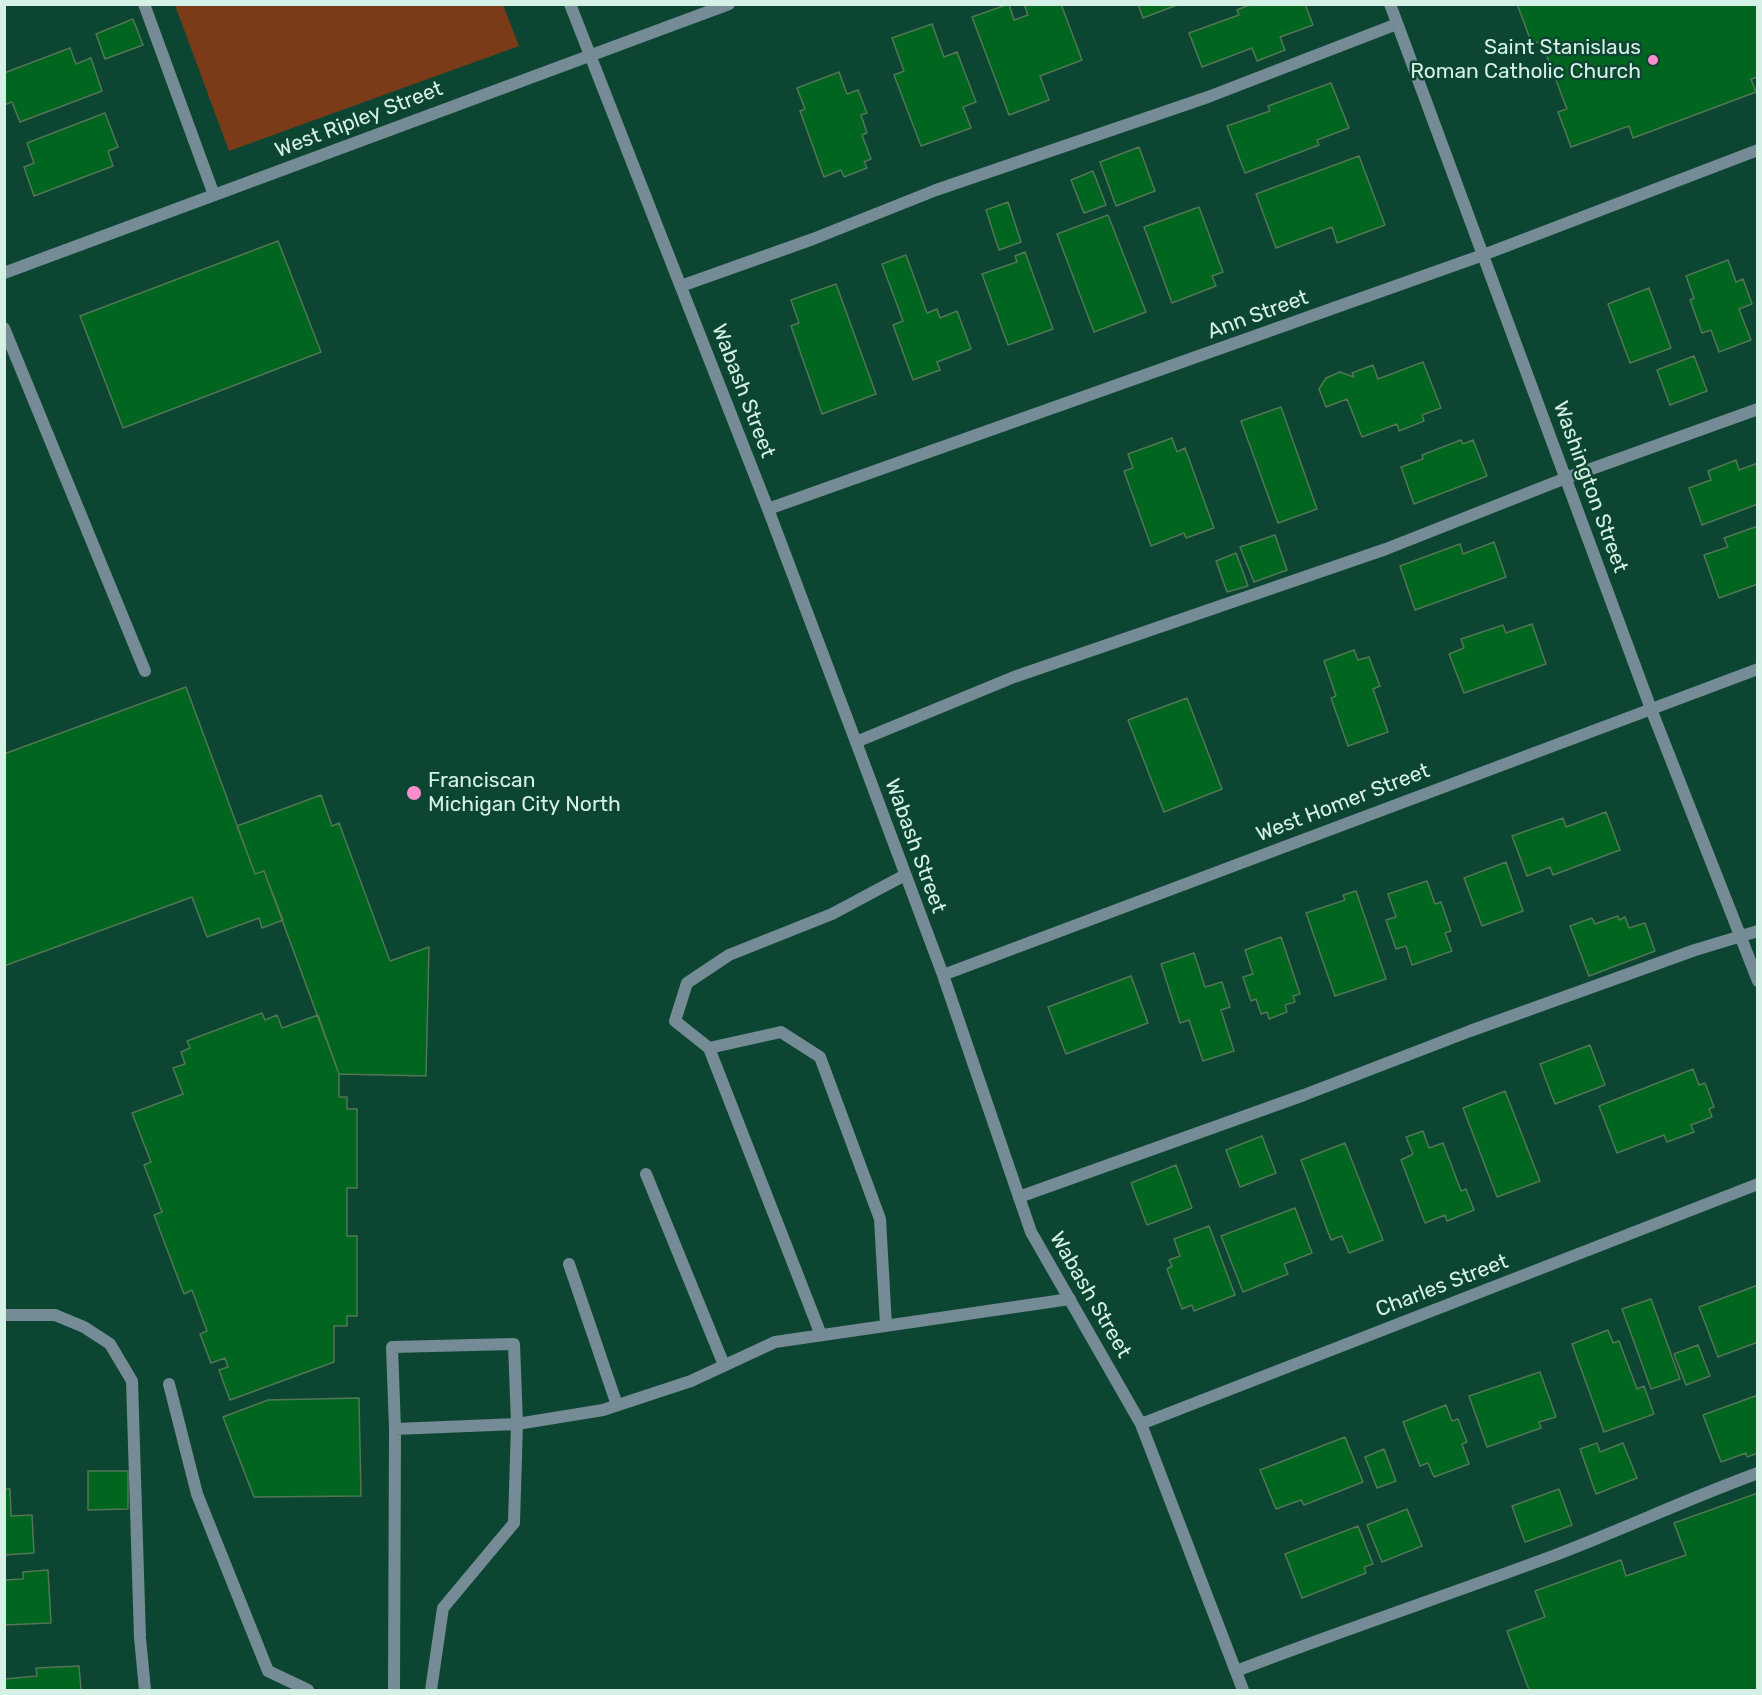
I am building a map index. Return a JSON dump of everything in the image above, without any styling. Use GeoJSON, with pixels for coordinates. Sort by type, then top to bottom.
{"type":"FeatureCollection","features":[{"type":"Feature","properties":{"kind":"street"},"geometry":{"type":"LineString","coordinates":[[144,4],[214,195]]}},
{"type":"Feature","properties":{"kind":"street","name":"Wabash Street"},"geometry":{"type":"LineString","coordinates":[[570,4],[768,509],[856,742],[943,975],[1031,1232],[1141,1424],[1243,1690]]}},
{"type":"Feature","properties":{"kind":"street","name":"West Ripley Street"},"geometry":{"type":"LineString","coordinates":[[4,273],[729,4]]}},
{"type":"Feature","properties":{"kind":"street","name":"Washington Street"},"geometry":{"type":"LineString","coordinates":[[1390,4],[1652,709],[1758,981]]}},
{"type":"Feature","properties":{"kind":"street"},"geometry":{"type":"LineString","coordinates":[[681,286],[813,239],[936,190],[1208,97],[1397,24]]}},
{"type":"Feature","properties":{"kind":"street","name":"Ann Street"},"geometry":{"type":"LineString","coordinates":[[768,509],[1484,255],[1758,150]]}},
{"type":"Feature","properties":{"kind":"street"},"geometry":{"type":"LineString","coordinates":[[4,328],[145,671]]}},
{"type":"Feature","properties":{"kind":"street"},"geometry":{"type":"LineString","coordinates":[[856,742],[1014,677],[1386,549],[1566,478],[1758,409]]}},
{"type":"Feature","properties":{"kind":"street","name":"West Homer Street"},"geometry":{"type":"LineString","coordinates":[[943,975],[1758,669]]}},
{"type":"Feature","properties":{"kind":"street"},"geometry":{"type":"LineString","coordinates":[[821,1335],[709,1048],[675,1021],[687,983],[729,955],[832,914],[905,875]]}},
{"type":"Feature","properties":{"kind":"street"},"geometry":{"type":"LineString","coordinates":[[1019,1197],[1304,1095],[1470,1031],[1695,950],[1758,931]]}},
{"type":"Feature","properties":{"kind":"street"},"geometry":{"type":"LineString","coordinates":[[709,1048],[781,1032],[820,1057],[880,1219],[886,1325]]}},
{"type":"Feature","properties":{"kind":"street"},"geometry":{"type":"LineString","coordinates":[[646,1174],[724,1365]]}},
{"type":"Feature","properties":{"kind":"street","name":"Charles Street"},"geometry":{"type":"LineString","coordinates":[[1141,1424],[1758,1184]]}},
{"type":"Feature","properties":{"kind":"street"},"geometry":{"type":"LineString","coordinates":[[569,1264],[617,1405]]}},
{"type":"Feature","properties":{"kind":"street"},"geometry":{"type":"LineString","coordinates":[[395,1430],[518,1424],[603,1410],[691,1381],[775,1342],[1070,1299]]}},
{"type":"Feature","properties":{"kind":"street"},"geometry":{"type":"LineString","coordinates":[[4,1316],[55,1314],[84,1327],[110,1344],[132,1381],[140,1638],[145,1690]]}},
{"type":"Feature","properties":{"kind":"street"},"geometry":{"type":"LineString","coordinates":[[393,1690],[395,1430],[392,1347],[514,1344],[518,1424],[514,1523],[443,1608],[431,1690]]}},
{"type":"Feature","properties":{"kind":"street"},"geometry":{"type":"LineString","coordinates":[[169,1384],[197,1494],[268,1671],[308,1690]]}},
{"type":"Feature","properties":{"kind":"street"},"geometry":{"type":"LineString","coordinates":[[1236,1671],[1367,1621],[1551,1556],[1758,1473]]}},
{"type":"Feature","properties":{"kind":"shaded area"},"geometry":{"type":"Polygon","coordinates":[[[175,5],[503,5],[519,46],[229,151],[175,5]]]}},
{"type":"Feature","properties":{"kind":"building"},"geometry":{"type":"Polygon","coordinates":[[[1009,4],[1014,20],[1028,15],[1024,4],[1061,4],[1082,60],[1040,76],[1049,100],[1009,115],[972,17],[1009,4]]]}},
{"type":"Feature","properties":{"kind":"building"},"geometry":{"type":"Polygon","coordinates":[[[1138,4],[1177,4],[1177,5],[1143,18],[1138,4]]]}},
{"type":"Feature","properties":{"kind":"building"},"geometry":{"type":"Polygon","coordinates":[[[1252,4],[1305,4],[1313,25],[1280,37],[1285,50],[1257,61],[1252,48],[1202,67],[1189,33],[1239,15],[1237,10],[1252,4]]]}},
{"type":"Feature","properties":{"kind":"building","name":"Saint Stanislaus Roman Catholic Church"},"geometry":{"type":"Polygon","coordinates":[[[1517,4],[1758,4],[1758,77],[1751,79],[1756,92],[1633,138],[1629,126],[1571,147],[1558,112],[1567,109],[1541,41],[1532,44],[1517,4]]]}},
{"type":"Feature","properties":{"kind":"building"},"geometry":{"type":"Polygon","coordinates":[[[133,19],[143,45],[105,59],[96,34],[133,19]]]}},
{"type":"Feature","properties":{"kind":"building"},"geometry":{"type":"Polygon","coordinates":[[[932,24],[944,57],[957,52],[976,102],[963,107],[971,128],[921,146],[894,75],[904,71],[892,38],[932,24]]]}},
{"type":"Feature","properties":{"kind":"building"},"geometry":{"type":"Polygon","coordinates":[[[70,48],[76,64],[91,58],[102,91],[20,122],[12,102],[4,105],[4,73],[70,48]]]}},
{"type":"Feature","properties":{"kind":"building"},"geometry":{"type":"Polygon","coordinates":[[[839,72],[847,94],[858,90],[867,113],[861,115],[867,133],[862,135],[871,159],[864,162],[867,168],[844,177],[841,170],[824,177],[800,111],[805,109],[797,88],[839,72]]]}},
{"type":"Feature","properties":{"kind":"building"},"geometry":{"type":"Polygon","coordinates":[[[1331,83],[1349,128],[1317,140],[1319,145],[1245,173],[1227,126],[1270,111],[1268,106],[1331,83]]]}},
{"type":"Feature","properties":{"kind":"building"},"geometry":{"type":"Polygon","coordinates":[[[105,113],[118,147],[108,151],[113,166],[34,196],[24,167],[34,163],[27,143],[105,113]]]}},
{"type":"Feature","properties":{"kind":"building"},"geometry":{"type":"Polygon","coordinates":[[[1139,147],[1155,191],[1116,206],[1100,162],[1139,147]]]}},
{"type":"Feature","properties":{"kind":"building"},"geometry":{"type":"Polygon","coordinates":[[[1359,156],[1385,225],[1337,243],[1332,227],[1276,248],[1256,194],[1359,156]]]}},
{"type":"Feature","properties":{"kind":"building"},"geometry":{"type":"Polygon","coordinates":[[[1093,171],[1106,205],[1084,213],[1071,180],[1093,171]]]}},
{"type":"Feature","properties":{"kind":"building"},"geometry":{"type":"Polygon","coordinates":[[[1008,202],[1021,242],[999,250],[986,210],[1008,202]]]}},
{"type":"Feature","properties":{"kind":"building"},"geometry":{"type":"Polygon","coordinates":[[[1199,207],[1223,272],[1212,276],[1216,286],[1172,303],[1144,227],[1199,207]]]}},
{"type":"Feature","properties":{"kind":"building"},"geometry":{"type":"Polygon","coordinates":[[[1108,215],[1146,312],[1094,332],[1057,234],[1108,215]]]}},
{"type":"Feature","properties":{"kind":"building"},"geometry":{"type":"Polygon","coordinates":[[[278,241],[321,352],[123,428],[80,316],[278,241]]]}},
{"type":"Feature","properties":{"kind":"building"},"geometry":{"type":"Polygon","coordinates":[[[1025,252],[1053,329],[1008,345],[982,274],[1017,262],[1015,256],[1025,252]]]}},
{"type":"Feature","properties":{"kind":"building"},"geometry":{"type":"Polygon","coordinates":[[[906,255],[927,313],[937,309],[940,318],[957,311],[971,349],[937,362],[940,370],[913,380],[893,325],[903,321],[882,264],[906,255]]]}},
{"type":"Feature","properties":{"kind":"building"},"geometry":{"type":"Polygon","coordinates":[[[1728,260],[1736,282],[1743,279],[1752,304],[1739,309],[1751,340],[1719,352],[1711,330],[1702,333],[1690,300],[1694,298],[1686,276],[1728,260]]]}},
{"type":"Feature","properties":{"kind":"building"},"geometry":{"type":"Polygon","coordinates":[[[836,284],[876,394],[822,414],[791,326],[799,323],[791,300],[836,284]]]}},
{"type":"Feature","properties":{"kind":"building"},"geometry":{"type":"Polygon","coordinates":[[[1649,288],[1671,348],[1630,363],[1608,304],[1649,288]]]}},
{"type":"Feature","properties":{"kind":"building"},"geometry":{"type":"Polygon","coordinates":[[[1694,356],[1707,391],[1670,405],[1657,370],[1694,356]]]}},
{"type":"Feature","properties":{"kind":"building"},"geometry":{"type":"Polygon","coordinates":[[[1423,362],[1441,408],[1422,415],[1424,421],[1399,431],[1397,424],[1362,437],[1347,399],[1326,407],[1319,389],[1326,378],[1340,372],[1354,377],[1352,373],[1373,365],[1378,379],[1423,362]]]}},
{"type":"Feature","properties":{"kind":"building"},"geometry":{"type":"Polygon","coordinates":[[[1281,407],[1317,509],[1278,523],[1241,421],[1281,407]]]}},
{"type":"Feature","properties":{"kind":"building"},"geometry":{"type":"Polygon","coordinates":[[[1172,438],[1177,452],[1185,448],[1214,528],[1186,538],[1184,533],[1151,546],[1124,471],[1133,468],[1128,454],[1172,438]]]}},
{"type":"Feature","properties":{"kind":"building"},"geometry":{"type":"Polygon","coordinates":[[[1461,440],[1463,444],[1473,440],[1487,476],[1414,504],[1401,467],[1423,459],[1422,455],[1461,440]]]}},
{"type":"Feature","properties":{"kind":"building"},"geometry":{"type":"Polygon","coordinates":[[[1736,460],[1739,470],[1758,463],[1758,504],[1702,525],[1689,488],[1711,480],[1708,471],[1736,460]]]}},
{"type":"Feature","properties":{"kind":"building"},"geometry":{"type":"Polygon","coordinates":[[[1758,526],[1758,584],[1719,598],[1704,555],[1728,547],[1724,538],[1758,526]]]}},
{"type":"Feature","properties":{"kind":"building"},"geometry":{"type":"Polygon","coordinates":[[[1275,535],[1287,570],[1254,582],[1240,547],[1275,535]]]}},
{"type":"Feature","properties":{"kind":"building"},"geometry":{"type":"Polygon","coordinates":[[[1494,542],[1506,577],[1415,610],[1400,566],[1460,544],[1463,554],[1494,542]]]}},
{"type":"Feature","properties":{"kind":"building"},"geometry":{"type":"Polygon","coordinates":[[[1236,553],[1248,586],[1227,592],[1216,561],[1236,553]]]}},
{"type":"Feature","properties":{"kind":"building"},"geometry":{"type":"Polygon","coordinates":[[[1532,624],[1546,664],[1464,693],[1449,654],[1464,648],[1461,639],[1503,625],[1506,633],[1532,624]]]}},
{"type":"Feature","properties":{"kind":"building"},"geometry":{"type":"Polygon","coordinates":[[[1354,650],[1358,660],[1369,657],[1380,686],[1373,689],[1388,732],[1348,746],[1331,698],[1336,696],[1324,661],[1354,650]]]}},
{"type":"Feature","properties":{"kind":"building"},"geometry":{"type":"Polygon","coordinates":[[[186,687],[255,874],[264,871],[283,920],[262,928],[259,918],[207,937],[192,897],[4,966],[4,754],[186,687]]]}},
{"type":"Feature","properties":{"kind":"building"},"geometry":{"type":"Polygon","coordinates":[[[1187,698],[1222,789],[1164,812],[1128,720],[1187,698]]]}},
{"type":"Feature","properties":{"kind":"building"},"geometry":{"type":"Polygon","coordinates":[[[321,795],[332,826],[339,823],[390,961],[429,947],[426,1076],[339,1074],[264,871],[255,874],[237,826],[321,795]]]}},
{"type":"Feature","properties":{"kind":"building"},"geometry":{"type":"Polygon","coordinates":[[[1606,812],[1620,850],[1553,875],[1550,867],[1527,876],[1512,836],[1563,818],[1566,827],[1606,812]]]}},
{"type":"Feature","properties":{"kind":"building"},"geometry":{"type":"Polygon","coordinates":[[[1506,862],[1523,911],[1482,926],[1464,878],[1506,862]]]}},
{"type":"Feature","properties":{"kind":"building"},"geometry":{"type":"Polygon","coordinates":[[[1427,881],[1435,904],[1441,902],[1451,931],[1445,933],[1452,951],[1412,965],[1406,946],[1396,949],[1386,920],[1396,917],[1388,894],[1427,881]]]}},
{"type":"Feature","properties":{"kind":"building"},"geometry":{"type":"Polygon","coordinates":[[[1356,891],[1386,979],[1335,996],[1306,913],[1345,900],[1343,895],[1356,891]]]}},
{"type":"Feature","properties":{"kind":"building"},"geometry":{"type":"Polygon","coordinates":[[[1618,916],[1619,920],[1625,917],[1629,928],[1645,923],[1655,951],[1589,976],[1570,926],[1592,918],[1595,924],[1618,916]]]}},
{"type":"Feature","properties":{"kind":"building"},"geometry":{"type":"Polygon","coordinates":[[[1281,937],[1300,994],[1293,996],[1295,1002],[1285,1005],[1287,1012],[1269,1019],[1267,1012],[1261,1014],[1256,999],[1251,1001],[1243,977],[1253,974],[1245,950],[1281,937]]]}},
{"type":"Feature","properties":{"kind":"building"},"geometry":{"type":"Polygon","coordinates":[[[1194,953],[1205,987],[1222,982],[1230,1007],[1221,1010],[1234,1051],[1203,1061],[1189,1020],[1180,1023],[1161,964],[1194,953]]]}},
{"type":"Feature","properties":{"kind":"building"},"geometry":{"type":"Polygon","coordinates":[[[1131,976],[1148,1023],[1066,1054],[1048,1007],[1131,976]]]}},
{"type":"Feature","properties":{"kind":"building"},"geometry":{"type":"Polygon","coordinates":[[[262,1013],[265,1020],[277,1015],[282,1028],[318,1015],[339,1074],[339,1097],[347,1097],[347,1109],[357,1109],[357,1188],[347,1188],[347,1236],[357,1236],[357,1316],[347,1316],[347,1326],[334,1326],[334,1362],[230,1400],[219,1370],[228,1367],[225,1358],[211,1363],[200,1334],[207,1331],[192,1290],[184,1294],[154,1215],[162,1212],[144,1165],[151,1162],[132,1113],[183,1094],[173,1068],[185,1064],[181,1052],[190,1048],[187,1041],[262,1013]]]}},
{"type":"Feature","properties":{"kind":"building"},"geometry":{"type":"Polygon","coordinates":[[[1590,1045],[1605,1085],[1555,1104],[1540,1064],[1590,1045]]]}},
{"type":"Feature","properties":{"kind":"building"},"geometry":{"type":"Polygon","coordinates":[[[1693,1069],[1699,1085],[1705,1083],[1714,1107],[1709,1109],[1712,1117],[1691,1125],[1694,1132],[1667,1142],[1664,1135],[1617,1153],[1599,1106],[1693,1069]]]}},
{"type":"Feature","properties":{"kind":"building"},"geometry":{"type":"Polygon","coordinates":[[[1505,1091],[1540,1181],[1497,1197],[1463,1108],[1505,1091]]]}},
{"type":"Feature","properties":{"kind":"building"},"geometry":{"type":"Polygon","coordinates":[[[1423,1131],[1429,1148],[1443,1143],[1461,1191],[1466,1189],[1474,1210],[1447,1221],[1445,1215],[1425,1223],[1401,1160],[1413,1154],[1406,1137],[1423,1131]]]}},
{"type":"Feature","properties":{"kind":"building"},"geometry":{"type":"Polygon","coordinates":[[[1262,1136],[1276,1173],[1240,1187],[1226,1150],[1262,1136]]]}},
{"type":"Feature","properties":{"kind":"building"},"geometry":{"type":"Polygon","coordinates":[[[1345,1143],[1383,1240],[1349,1253],[1342,1236],[1331,1240],[1301,1160],[1345,1143]]]}},
{"type":"Feature","properties":{"kind":"building"},"geometry":{"type":"Polygon","coordinates":[[[1176,1165],[1192,1208],[1147,1225],[1131,1183],[1176,1165]]]}},
{"type":"Feature","properties":{"kind":"building"},"geometry":{"type":"Polygon","coordinates":[[[1295,1208],[1312,1253],[1284,1264],[1288,1274],[1243,1292],[1221,1236],[1295,1208]]]}},
{"type":"Feature","properties":{"kind":"building"},"geometry":{"type":"Polygon","coordinates":[[[1209,1226],[1235,1295],[1194,1311],[1192,1305],[1182,1309],[1167,1269],[1172,1266],[1169,1260],[1180,1256],[1174,1239],[1209,1226]]]}},
{"type":"Feature","properties":{"kind":"building"},"geometry":{"type":"Polygon","coordinates":[[[1758,1285],[1758,1342],[1718,1357],[1699,1307],[1758,1285]]]}},
{"type":"Feature","properties":{"kind":"building"},"geometry":{"type":"Polygon","coordinates":[[[1651,1299],[1680,1379],[1651,1389],[1622,1309],[1651,1299]]]}},
{"type":"Feature","properties":{"kind":"building"},"geometry":{"type":"Polygon","coordinates":[[[1608,1330],[1613,1343],[1619,1341],[1637,1389],[1644,1386],[1654,1414],[1604,1432],[1572,1344],[1608,1330]]]}},
{"type":"Feature","properties":{"kind":"building"},"geometry":{"type":"Polygon","coordinates":[[[1698,1345],[1710,1376],[1686,1385],[1674,1354],[1698,1345]]]}},
{"type":"Feature","properties":{"kind":"building"},"geometry":{"type":"Polygon","coordinates":[[[1540,1372],[1556,1417],[1539,1422],[1541,1428],[1487,1447],[1469,1396],[1540,1372]]]}},
{"type":"Feature","properties":{"kind":"building"},"geometry":{"type":"Polygon","coordinates":[[[1758,1395],[1758,1453],[1747,1457],[1746,1453],[1721,1462],[1703,1415],[1758,1395]]]}},
{"type":"Feature","properties":{"kind":"building"},"geometry":{"type":"Polygon","coordinates":[[[359,1398],[361,1496],[254,1497],[223,1417],[268,1400],[359,1398]]]}},
{"type":"Feature","properties":{"kind":"building"},"geometry":{"type":"Polygon","coordinates":[[[1446,1405],[1452,1421],[1458,1419],[1467,1442],[1462,1444],[1469,1464],[1434,1477],[1428,1463],[1420,1466],[1403,1422],[1446,1405]]]}},
{"type":"Feature","properties":{"kind":"building"},"geometry":{"type":"Polygon","coordinates":[[[1345,1437],[1363,1482],[1304,1505],[1301,1500],[1276,1509],[1260,1470],[1345,1437]]]}},
{"type":"Feature","properties":{"kind":"building"},"geometry":{"type":"Polygon","coordinates":[[[1597,1443],[1600,1452],[1623,1443],[1637,1478],[1596,1494],[1580,1449],[1597,1443]]]}},
{"type":"Feature","properties":{"kind":"building"},"geometry":{"type":"Polygon","coordinates":[[[1384,1449],[1396,1481],[1377,1488],[1365,1457],[1384,1449]]]}},
{"type":"Feature","properties":{"kind":"building"},"geometry":{"type":"Polygon","coordinates":[[[88,1471],[128,1471],[128,1509],[88,1510],[88,1471]]]}},
{"type":"Feature","properties":{"kind":"building"},"geometry":{"type":"Polygon","coordinates":[[[4,1489],[10,1489],[11,1516],[32,1515],[34,1553],[4,1555],[4,1489]]]}},
{"type":"Feature","properties":{"kind":"building"},"geometry":{"type":"Polygon","coordinates":[[[1559,1489],[1572,1525],[1525,1542],[1512,1506],[1559,1489]]]}},
{"type":"Feature","properties":{"kind":"building"},"geometry":{"type":"Polygon","coordinates":[[[1758,1493],[1758,1690],[1529,1690],[1507,1631],[1545,1617],[1535,1591],[1621,1560],[1626,1576],[1686,1555],[1674,1523],[1758,1493]]]}},
{"type":"Feature","properties":{"kind":"building"},"geometry":{"type":"Polygon","coordinates":[[[1407,1509],[1422,1546],[1382,1562],[1367,1525],[1407,1509]]]}},
{"type":"Feature","properties":{"kind":"building"},"geometry":{"type":"Polygon","coordinates":[[[1358,1526],[1373,1564],[1364,1567],[1366,1573],[1302,1598],[1285,1554],[1358,1526]]]}},
{"type":"Feature","properties":{"kind":"building"},"geometry":{"type":"Polygon","coordinates":[[[48,1570],[51,1623],[4,1625],[4,1580],[23,1579],[23,1572],[48,1570]]]}},
{"type":"Feature","properties":{"kind":"building"},"geometry":{"type":"Polygon","coordinates":[[[79,1666],[81,1690],[4,1690],[4,1679],[37,1676],[36,1668],[79,1666]]]}},
{"type":"Feature","properties":{"kind":"place","name":"Saint Stanislaus Roman Catholic Church"},"geometry":{"type":"Point","coordinates":[1653,60]}},
{"type":"Feature","properties":{"kind":"place","name":"Franciscan Michigan City North"},"geometry":{"type":"Point","coordinates":[414,793]}}]}
